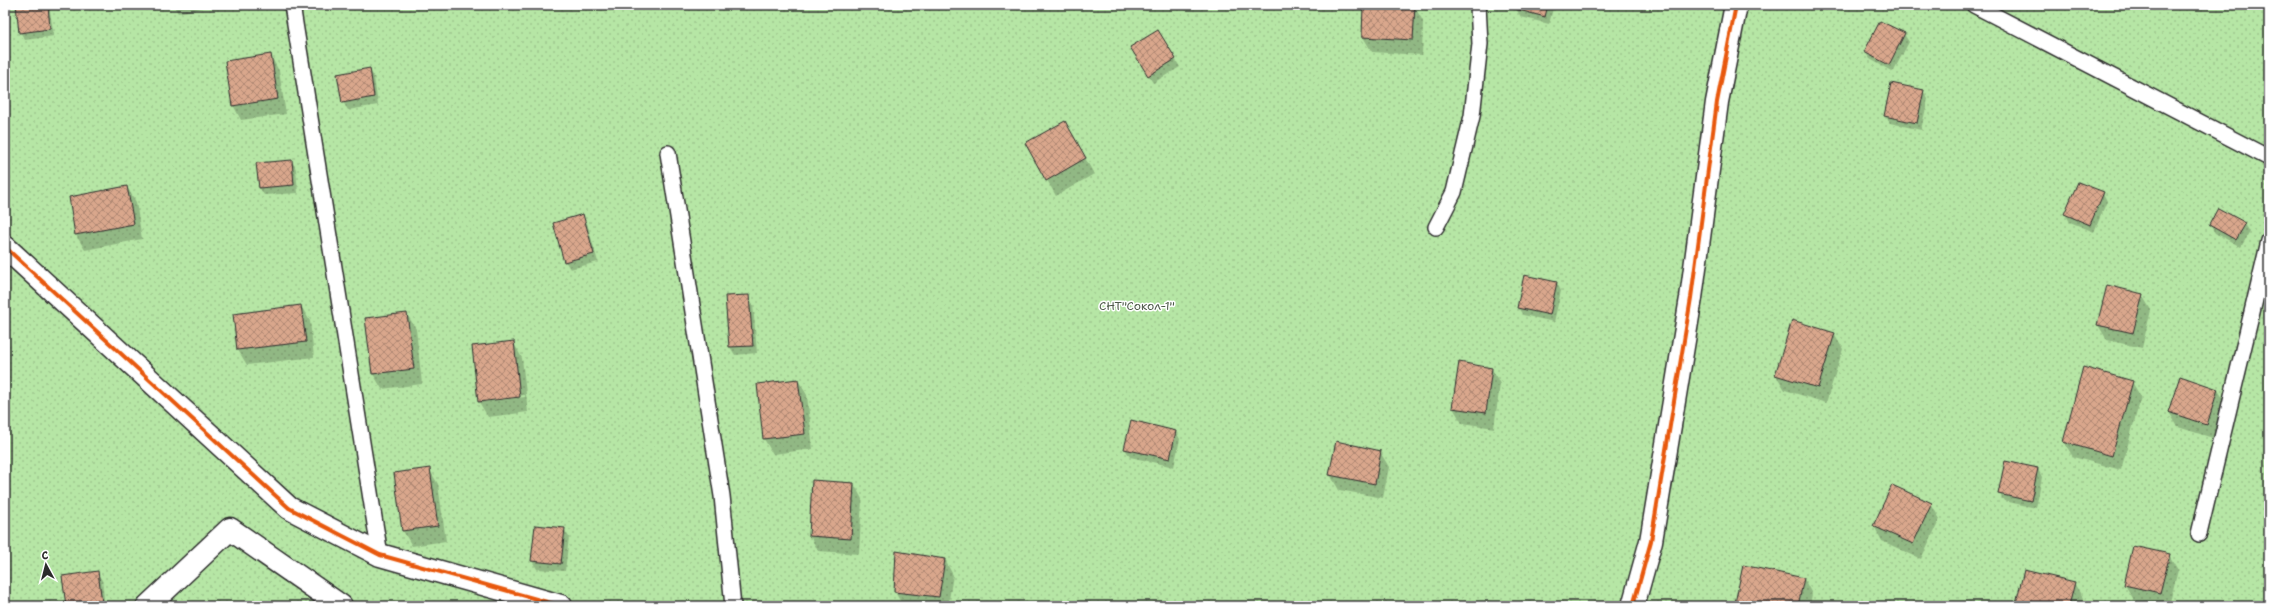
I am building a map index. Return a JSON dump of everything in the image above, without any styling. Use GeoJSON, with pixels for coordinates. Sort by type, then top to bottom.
{"type":"FeatureCollection","features":[{"type":"Feature","properties":{"kind":"street"},"geometry":{"type":"LineString","coordinates":[[1632,606],[1651,541],[1691,298],[1717,102],[1736,5]]}},
{"type":"Feature","properties":{"kind":"street"},"geometry":{"type":"LineString","coordinates":[[6,250],[288,508],[380,555],[561,606]]}},
{"type":"Feature","properties":{"kind":"street"},"geometry":{"type":"LineString","coordinates":[[148,606],[230,529],[341,606]]}},
{"type":"Feature","properties":{"kind":"lane"},"geometry":{"type":"LineString","coordinates":[[292,5],[380,555]]}},
{"type":"Feature","properties":{"kind":"lane"},"geometry":{"type":"LineString","coordinates":[[1436,227],[1454,192],[1472,116],[1480,44],[1478,5]]}},
{"type":"Feature","properties":{"kind":"lane"},"geometry":{"type":"LineString","coordinates":[[1974,5],[2269,158]]}},
{"type":"Feature","properties":{"kind":"lane"},"geometry":{"type":"LineString","coordinates":[[668,153],[722,496],[733,606]]}},
{"type":"Feature","properties":{"kind":"lane"},"geometry":{"type":"LineString","coordinates":[[2198,534],[2269,241]]}},
{"type":"Feature","properties":{"kind":"green space","name":"СНТ\"Сокол-1\""},"geometry":{"type":"Polygon","coordinates":[[[5,5],[2269,5],[2269,606],[5,606],[5,5]]]}},
{"type":"Feature","properties":{"kind":"building"},"geometry":{"type":"Polygon","coordinates":[[[16,5],[48,5],[50,29],[19,33],[16,5]]]}},
{"type":"Feature","properties":{"kind":"building"},"geometry":{"type":"Polygon","coordinates":[[[1363,5],[1415,5],[1413,40],[1362,37],[1363,5]]]}},
{"type":"Feature","properties":{"kind":"building"},"geometry":{"type":"Polygon","coordinates":[[[1516,5],[1548,5],[1545,17],[1515,9],[1516,5]]]}},
{"type":"Feature","properties":{"kind":"building"},"geometry":{"type":"Polygon","coordinates":[[[1880,21],[1905,33],[1889,65],[1864,52],[1880,21]]]}},
{"type":"Feature","properties":{"kind":"building"},"geometry":{"type":"Polygon","coordinates":[[[1158,30],[1176,59],[1148,76],[1130,47],[1158,30]]]}},
{"type":"Feature","properties":{"kind":"building"},"geometry":{"type":"Polygon","coordinates":[[[271,54],[278,99],[232,106],[225,61],[271,54]]]}},
{"type":"Feature","properties":{"kind":"building"},"geometry":{"type":"Polygon","coordinates":[[[370,68],[374,97],[342,103],[337,74],[370,68]]]}},
{"type":"Feature","properties":{"kind":"building"},"geometry":{"type":"Polygon","coordinates":[[[1891,83],[1924,90],[1917,123],[1884,116],[1891,83]]]}},
{"type":"Feature","properties":{"kind":"building"},"geometry":{"type":"Polygon","coordinates":[[[1065,121],[1086,158],[1046,181],[1025,143],[1065,121]]]}},
{"type":"Feature","properties":{"kind":"building"},"geometry":{"type":"Polygon","coordinates":[[[292,160],[294,185],[259,188],[256,163],[292,160]]]}},
{"type":"Feature","properties":{"kind":"building"},"geometry":{"type":"Polygon","coordinates":[[[2078,182],[2104,192],[2090,225],[2064,214],[2078,182]]]}},
{"type":"Feature","properties":{"kind":"building"},"geometry":{"type":"Polygon","coordinates":[[[127,186],[134,224],[75,235],[69,197],[127,186]]]}},
{"type":"Feature","properties":{"kind":"building"},"geometry":{"type":"Polygon","coordinates":[[[2218,208],[2246,223],[2236,240],[2209,225],[2218,208]]]}},
{"type":"Feature","properties":{"kind":"building"},"geometry":{"type":"Polygon","coordinates":[[[583,214],[594,254],[564,262],[553,223],[583,214]]]}},
{"type":"Feature","properties":{"kind":"building"},"geometry":{"type":"Polygon","coordinates":[[[1524,275],[1557,282],[1550,315],[1517,308],[1524,275]]]}},
{"type":"Feature","properties":{"kind":"building"},"geometry":{"type":"Polygon","coordinates":[[[2107,285],[2143,294],[2133,333],[2097,325],[2107,285]]]}},
{"type":"Feature","properties":{"kind":"building"},"geometry":{"type":"Polygon","coordinates":[[[749,295],[753,346],[729,347],[725,296],[749,295]]]}},
{"type":"Feature","properties":{"kind":"building"},"geometry":{"type":"Polygon","coordinates":[[[301,305],[306,342],[237,350],[233,314],[301,305]]]}},
{"type":"Feature","properties":{"kind":"building"},"geometry":{"type":"Polygon","coordinates":[[[407,313],[414,369],[372,374],[365,318],[407,313]]]}},
{"type":"Feature","properties":{"kind":"building"},"geometry":{"type":"Polygon","coordinates":[[[1792,320],[1835,333],[1818,388],[1775,375],[1792,320]]]}},
{"type":"Feature","properties":{"kind":"building"},"geometry":{"type":"Polygon","coordinates":[[[514,341],[520,397],[478,402],[472,346],[514,341]]]}},
{"type":"Feature","properties":{"kind":"building"},"geometry":{"type":"Polygon","coordinates":[[[1459,362],[1492,368],[1486,413],[1452,408],[1459,362]]]}},
{"type":"Feature","properties":{"kind":"building"},"geometry":{"type":"Polygon","coordinates":[[[2083,367],[2133,381],[2112,456],[2063,442],[2083,367]]]}},
{"type":"Feature","properties":{"kind":"building"},"geometry":{"type":"Polygon","coordinates":[[[2180,376],[2218,389],[2207,425],[2168,412],[2180,376]]]}},
{"type":"Feature","properties":{"kind":"building"},"geometry":{"type":"Polygon","coordinates":[[[798,379],[805,434],[763,439],[757,384],[798,379]]]}},
{"type":"Feature","properties":{"kind":"building"},"geometry":{"type":"Polygon","coordinates":[[[1131,420],[1176,431],[1170,459],[1124,449],[1131,420]]]}},
{"type":"Feature","properties":{"kind":"building"},"geometry":{"type":"Polygon","coordinates":[[[1336,441],[1381,451],[1375,484],[1329,475],[1336,441]]]}},
{"type":"Feature","properties":{"kind":"building"},"geometry":{"type":"Polygon","coordinates":[[[2005,461],[2038,468],[2031,501],[1998,494],[2005,461]]]}},
{"type":"Feature","properties":{"kind":"building"},"geometry":{"type":"Polygon","coordinates":[[[430,468],[438,526],[402,531],[394,473],[430,468]]]}},
{"type":"Feature","properties":{"kind":"building"},"geometry":{"type":"Polygon","coordinates":[[[812,480],[854,483],[851,539],[809,536],[812,480]]]}},
{"type":"Feature","properties":{"kind":"building"},"geometry":{"type":"Polygon","coordinates":[[[1892,485],[1932,503],[1913,544],[1873,526],[1892,485]]]}},
{"type":"Feature","properties":{"kind":"building"},"geometry":{"type":"Polygon","coordinates":[[[535,525],[565,528],[561,564],[531,561],[535,525]]]}},
{"type":"Feature","properties":{"kind":"building"},"geometry":{"type":"Polygon","coordinates":[[[2133,546],[2170,554],[2160,593],[2124,585],[2133,546]]]}},
{"type":"Feature","properties":{"kind":"building"},"geometry":{"type":"Polygon","coordinates":[[[896,551],[945,559],[939,597],[894,592],[896,551]]]}},
{"type":"Feature","properties":{"kind":"building"},"geometry":{"type":"Polygon","coordinates":[[[1743,565],[1804,578],[1798,606],[1749,606],[1735,603],[1743,565]]]}},
{"type":"Feature","properties":{"kind":"building"},"geometry":{"type":"Polygon","coordinates":[[[2024,570],[2075,582],[2069,606],[2027,606],[2016,603],[2024,570]]]}},
{"type":"Feature","properties":{"kind":"building"},"geometry":{"type":"Polygon","coordinates":[[[98,571],[102,603],[66,606],[62,576],[98,571]]]}},
{"type":"Feature","properties":{"kind":"cycle path"},"geometry":{"type":"LineString","coordinates":[[1633,606],[1651,541],[1691,298],[1717,102],[1736,5]]}},
{"type":"Feature","properties":{"kind":"cycle path"},"geometry":{"type":"LineString","coordinates":[[5,247],[289,508],[380,555],[561,606]]}}]}
